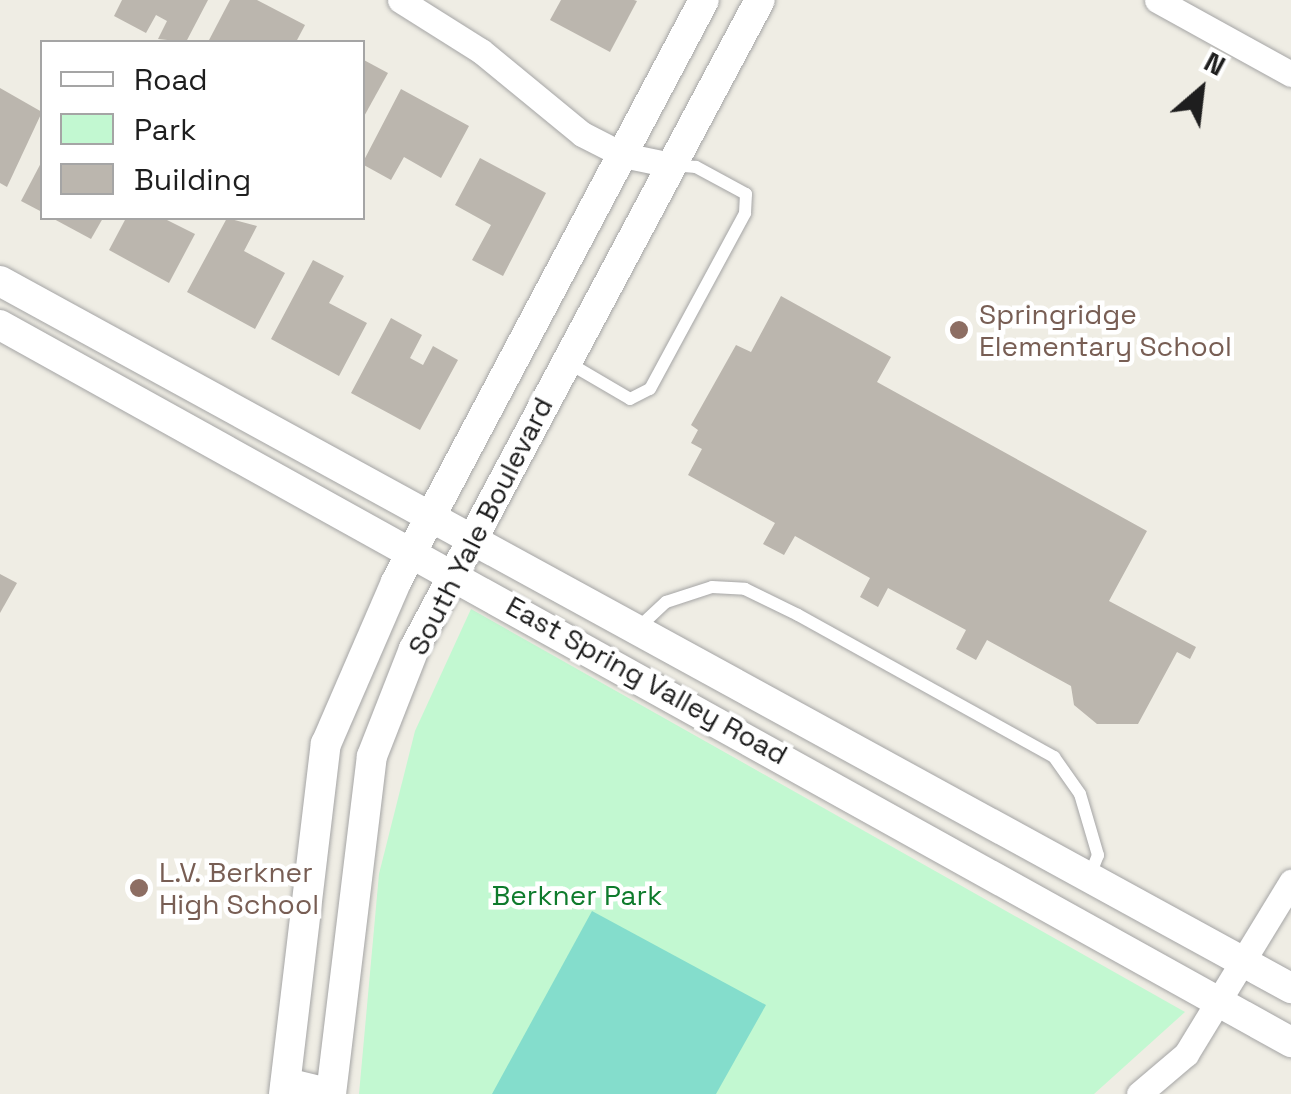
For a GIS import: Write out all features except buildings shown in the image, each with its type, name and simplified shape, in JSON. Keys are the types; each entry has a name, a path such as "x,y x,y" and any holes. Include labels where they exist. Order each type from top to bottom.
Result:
{"street":[{"path":"400,0 481,51 582,134 623,155 671,165"},
{"name":"South Yale Boulevard","path":"285,1089 326,744 415,549 704,0"},
{"name":"South Yale Boulevard","path":"332,1094 372,756 453,571 760,0"},
{"path":"1156,0 1291,74"},
{"name":"East Spring Valley Road","path":"0,280 1291,988"},
{"name":"East Spring Valley Road","path":"1,326 415,549 1291,1042"},
{"path":"1138,1094 1186,1054 1246,964 1291,882"},
{"path":"285,1089 332,1094"}],"lane":[{"path":"565,361 630,399 650,389 746,214 746,194 696,167 671,165"},
{"path":"637,630 652,610 712,586 745,590 798,615 1054,758 1080,794 1098,855 1088,877"}],"green space":[{"name":"Berkner Park","path":"471,609 1185,1012 1094,1094 359,1094 379,874 415,731"}],"shaded area":[{"path":"592,911 766,1005 716,1094 492,1094"}],"place":[{"name":"Springridge Elementary School","path":"959,330"},
{"name":"L.V. Berkner High School","path":"139,888"}]}
